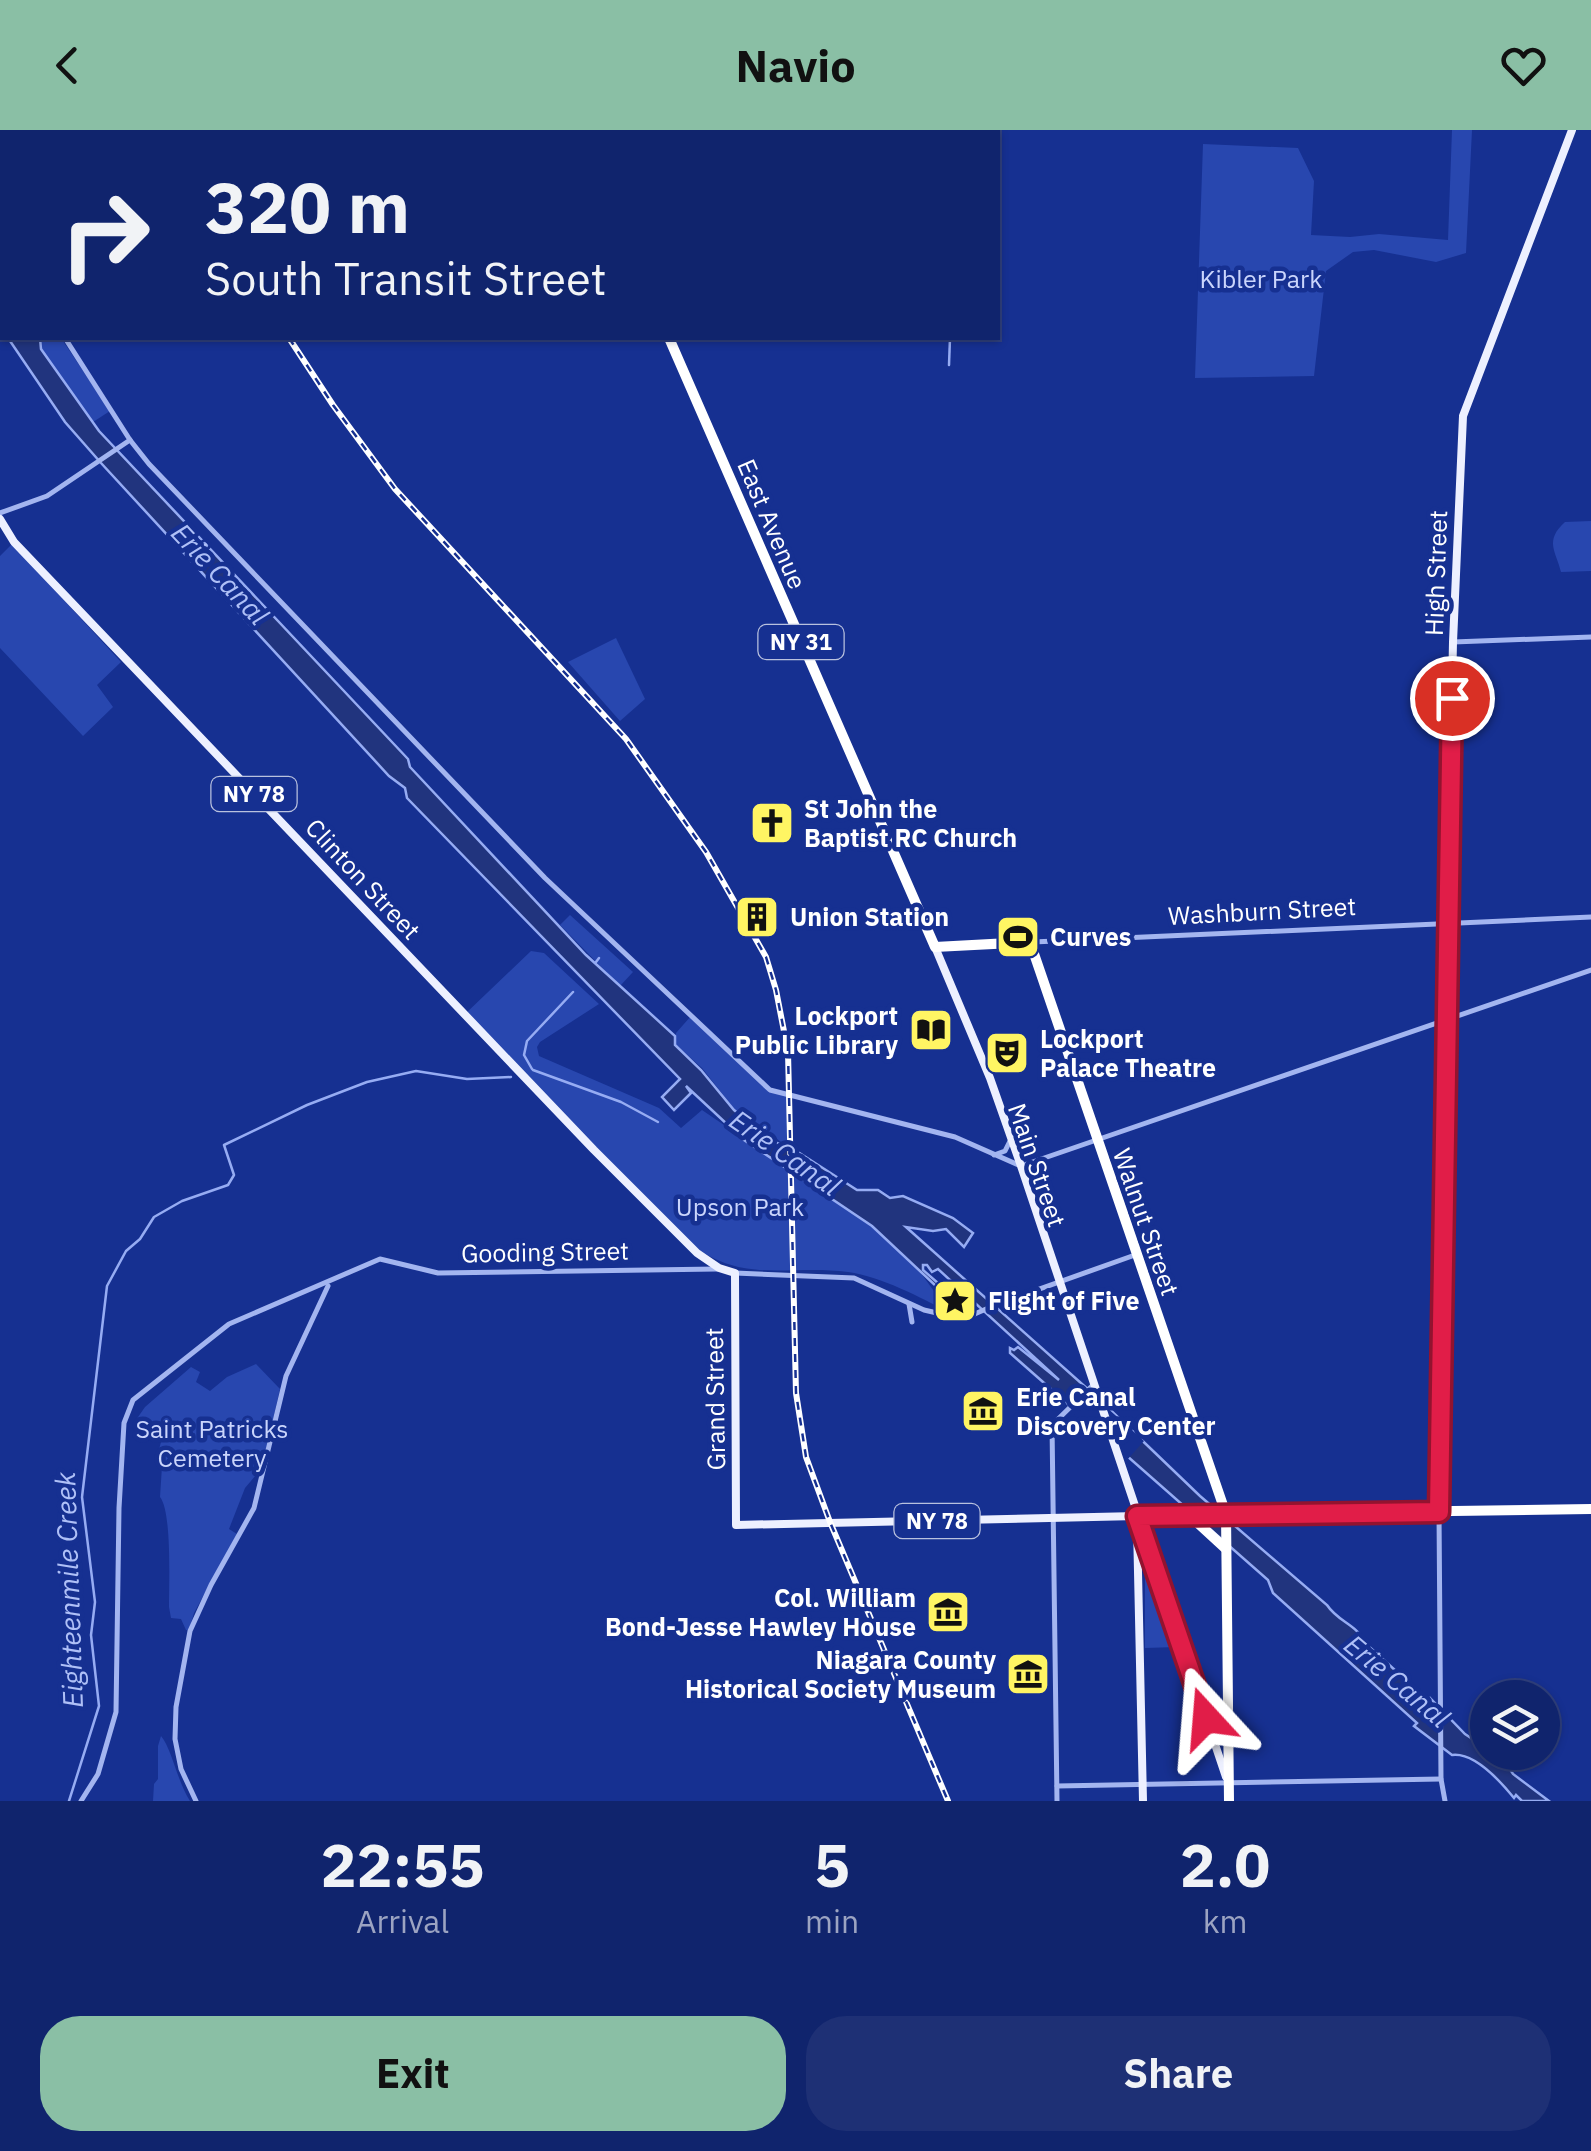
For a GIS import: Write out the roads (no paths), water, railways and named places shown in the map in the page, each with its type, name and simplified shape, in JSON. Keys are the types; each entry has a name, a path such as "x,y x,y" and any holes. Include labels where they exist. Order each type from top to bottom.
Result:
{"highway":[{"name":"East Avenue","path":"670,340 934,947"},
{"name":"Washburn Street","path":"934,947 1030,942"},
{"name":"Walnut Street","path":"1030,942 1225,1515"},
{"name":"NY 78","path":"1225,1515 1591,1509"},
{"path":"1186,1515 1225,1551"},
{"path":"1225,1515 1229,1801"}],"main road":[{"name":"High Street","path":"1439,1512 1446,922 1463,416 1572,130"},
{"name":"Clinton Street","path":"0,516 14,542 512,1066 704,1259"},
{"name":"Main Street","path":"934,947 990,1078 1137,1516"},
{"name":"Gooding Street","path":"704,1259 730,1272"},
{"name":"Grand Street","path":"730,1272 736,1525 1055,1520"},
{"name":"NY 78","path":"1055,1520 1225,1515"},
{"path":"1137,1516 1228,1782"},
{"path":"1137,1516 1143,1801"}],"street":[{"path":"67,340 148,464 496,828 770,1090 955,1137 1018,1166 1098,1142 1591,970"},
{"path":"0,516 47,496 130,440"},
{"path":"1453,642 1591,637"},
{"name":"Washburn Street","path":"1030,942 1591,917"},
{"path":"994,1154 1005,1151 1010,1141"},
{"path":"1058,1283 1136,1255"},
{"name":"Gooding Street","path":"81,1801 98,1774 116,1712 124,1423 134,1400 229,1324 380,1259 438,1274 689,1268 854,1278 938,1315 963,1319 1058,1283"},
{"name":"Gooding Street","path":"689,1268 702,1265 704,1259"},
{"path":"196,1801 181,1769 175,1740 176,1707 190,1631 211,1584 254,1508 286,1376 329,1284"},
{"path":"909,1304 912,1322"},
{"path":"1057,1801 1052,1425 1094,1392"},
{"path":"1439,1512 1441,1779 1445,1801"},
{"path":"1057,1786 1441,1779"}],"water":[{"name":"Erie Canal","path":"9,340 40,340 41,349 99,431 408,759 410,767 586,955 675,1036 675,1045 734,1110 770,1140 798,1152 857,1190 878,1190 890,1198 903,1196 953,1218 973,1233 964,1247 946,1229 906,1227 1100,1400 1200,1496 1430,1698 1470,1737 1470,1758 1452,1755 1414,1726 1417,1723 1273,1593 1268,1580 1010,1353 1010,1348 1018,1347 1059,1380 938,1269 932,1272 923,1265 923,1270 939,1284 937,1287 872,1226 744,1140 686,1086 691,1093 674,1110 662,1097 680,1079 407,798 405,788 389,776 65,422"},
{"path":"1486,1770 1510,1770 1549,1801 1522,1801 1516,1795 1514,1798"}],"waterway":[{"name":"Eighteenmile Creek","path":"949,365 950,340"},
{"name":"Eighteenmile Creek","path":"596,962 599,958"},
{"name":"Eighteenmile Creek","path":"532,1069 524,1055 527,1041 573,992"},
{"path":"533,1070 621,1102 658,1122"},
{"name":"Eighteenmile Creek","path":"69,1801 99,1706 91,1635 95,1602 82,1497 107,1286 126,1251 140,1239 154,1217 182,1201 228,1185 234,1175 224,1145 307,1105 367,1082 416,1071 467,1079 511,1077"}],"railway":[{"path":"290,340 395,489 626,739 706,852 766,957 788,1052 796,1393 806,1457 948,1801"}],"place":[{"name":"St John the Baptist RC Church","path":"772,823"},
{"name":"Union Station","path":"757,917"},
{"name":"Curves","path":"1018,937"},
{"name":"Lockport Public Library","path":"931,1030"},
{"name":"Lockport Palace Theatre","path":"1007,1053"},
{"name":"Flight of Five","path":"955,1301"},
{"name":"Erie Canal Discovery Center","path":"983,1411"},
{"name":"Col. William Bond-Jesse Hawley House","path":"948,1612"},
{"name":"Niagara County Historical Society Museum","path":"1028,1674"}],"park label":[{"name":"Kibler Park","path":"1261,279"},
{"name":"Upson Park","path":"740,1207"},
{"name":"Saint Patricks Cemetery","path":"212,1444"}]}
